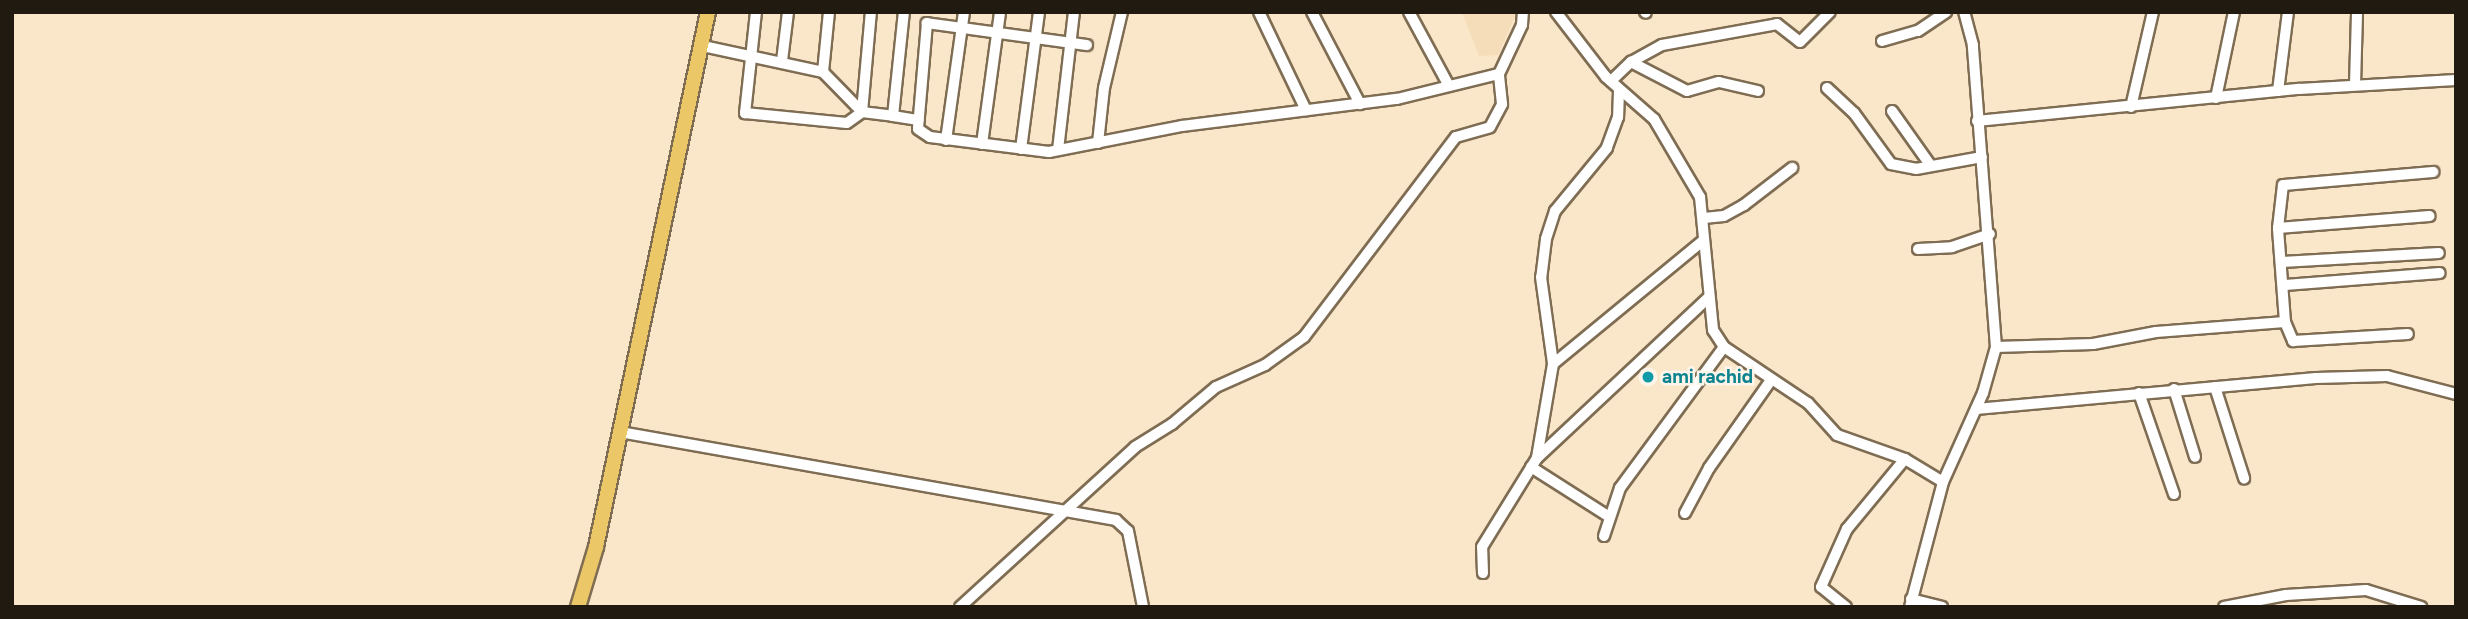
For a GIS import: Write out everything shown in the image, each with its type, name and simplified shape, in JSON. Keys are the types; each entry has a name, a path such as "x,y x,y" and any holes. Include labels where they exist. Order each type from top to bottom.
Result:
{"main road":[{"path":"578,607 621,432 708,12"}],"street":[{"path":"756,12 745,113 847,123 862,112 871,12"},
{"path":"782,61 788,12"},
{"path":"823,72 829,12"},
{"path":"893,116 904,12"},
{"path":"946,140 964,12"},
{"path":"982,144 1000,12"},
{"path":"1021,149 1039,12"},
{"path":"1058,150 1074,12"},
{"path":"1098,143 1104,88 1122,12"},
{"path":"1259,12 1306,110"},
{"path":"1312,12 1360,104"},
{"path":"1409,12 1449,86"},
{"path":"960,607 1065,508 1135,447 1172,424 1216,387 1265,365 1304,337 1456,137 1490,127 1502,104 1499,74 1522,25 1523,12"},
{"path":"1556,12 1619,91 1654,119 1700,197 1713,330 1724,347 1808,403 1837,435 1905,459 1943,482"},
{"path":"1611,81 1631,62 1662,46 1777,24 1800,42 1830,12"},
{"path":"1882,41 1918,31 1946,12"},
{"path":"1942,607 1910,603 1943,482 1976,410 1996,347 1990,234 1973,45 1964,12"},
{"path":"2131,107 2153,12"},
{"path":"2216,98 2234,12"},
{"path":"2278,91 2288,12"},
{"path":"2355,85 2357,12"},
{"path":"1087,45 962,27 927,18 918,130 930,138 1021,149 1058,150 1182,126 1360,104 1499,74"},
{"path":"703,46 823,72 862,112 919,120"},
{"path":"1631,62 1687,91 1719,82 1758,91"},
{"path":"1978,121 2278,91 2456,80"},
{"path":"1826,88 1854,113 1891,164 1930,166 1982,158"},
{"path":"1534,462 1553,364 1541,277 1546,239 1555,211 1607,148 1618,117 1619,91"},
{"path":"1892,111 1930,166"},
{"path":"1704,218 1724,216 1744,205 1792,168"},
{"path":"2408,334 2293,341 2285,322 2278,228 2283,185 2433,172"},
{"path":"2278,228 2430,216"},
{"path":"1918,249 1952,247 1990,234"},
{"path":"1553,364 1704,240"},
{"path":"2282,262 2439,253"},
{"path":"2284,285 2440,273"},
{"path":"1483,573 1482,547 1534,462 1709,297"},
{"path":"1996,347 2093,344 2156,332 2285,322"},
{"path":"1604,536 1608,516 1620,488 1656,434 1724,347"},
{"path":"1976,410 2174,389 2387,376 2456,394"},
{"path":"1685,513 1709,468 1771,380"},
{"path":"2215,387 2244,478"},
{"path":"2174,389 2195,457"},
{"path":"2139,393 2174,494"},
{"path":"621,432 1065,508 1126,527 1143,607"},
{"path":"1846,607 1821,587 1847,529 1905,459"},
{"path":"1534,462 1608,516"},
{"path":"2224,607 2286,595 2366,590 2421,607"}],"shaded area":[{"path":"1462,12 1517,12 1498,55 1479,56"}],"place":[{"name":"ami rachid","path":"1648,377"}]}
